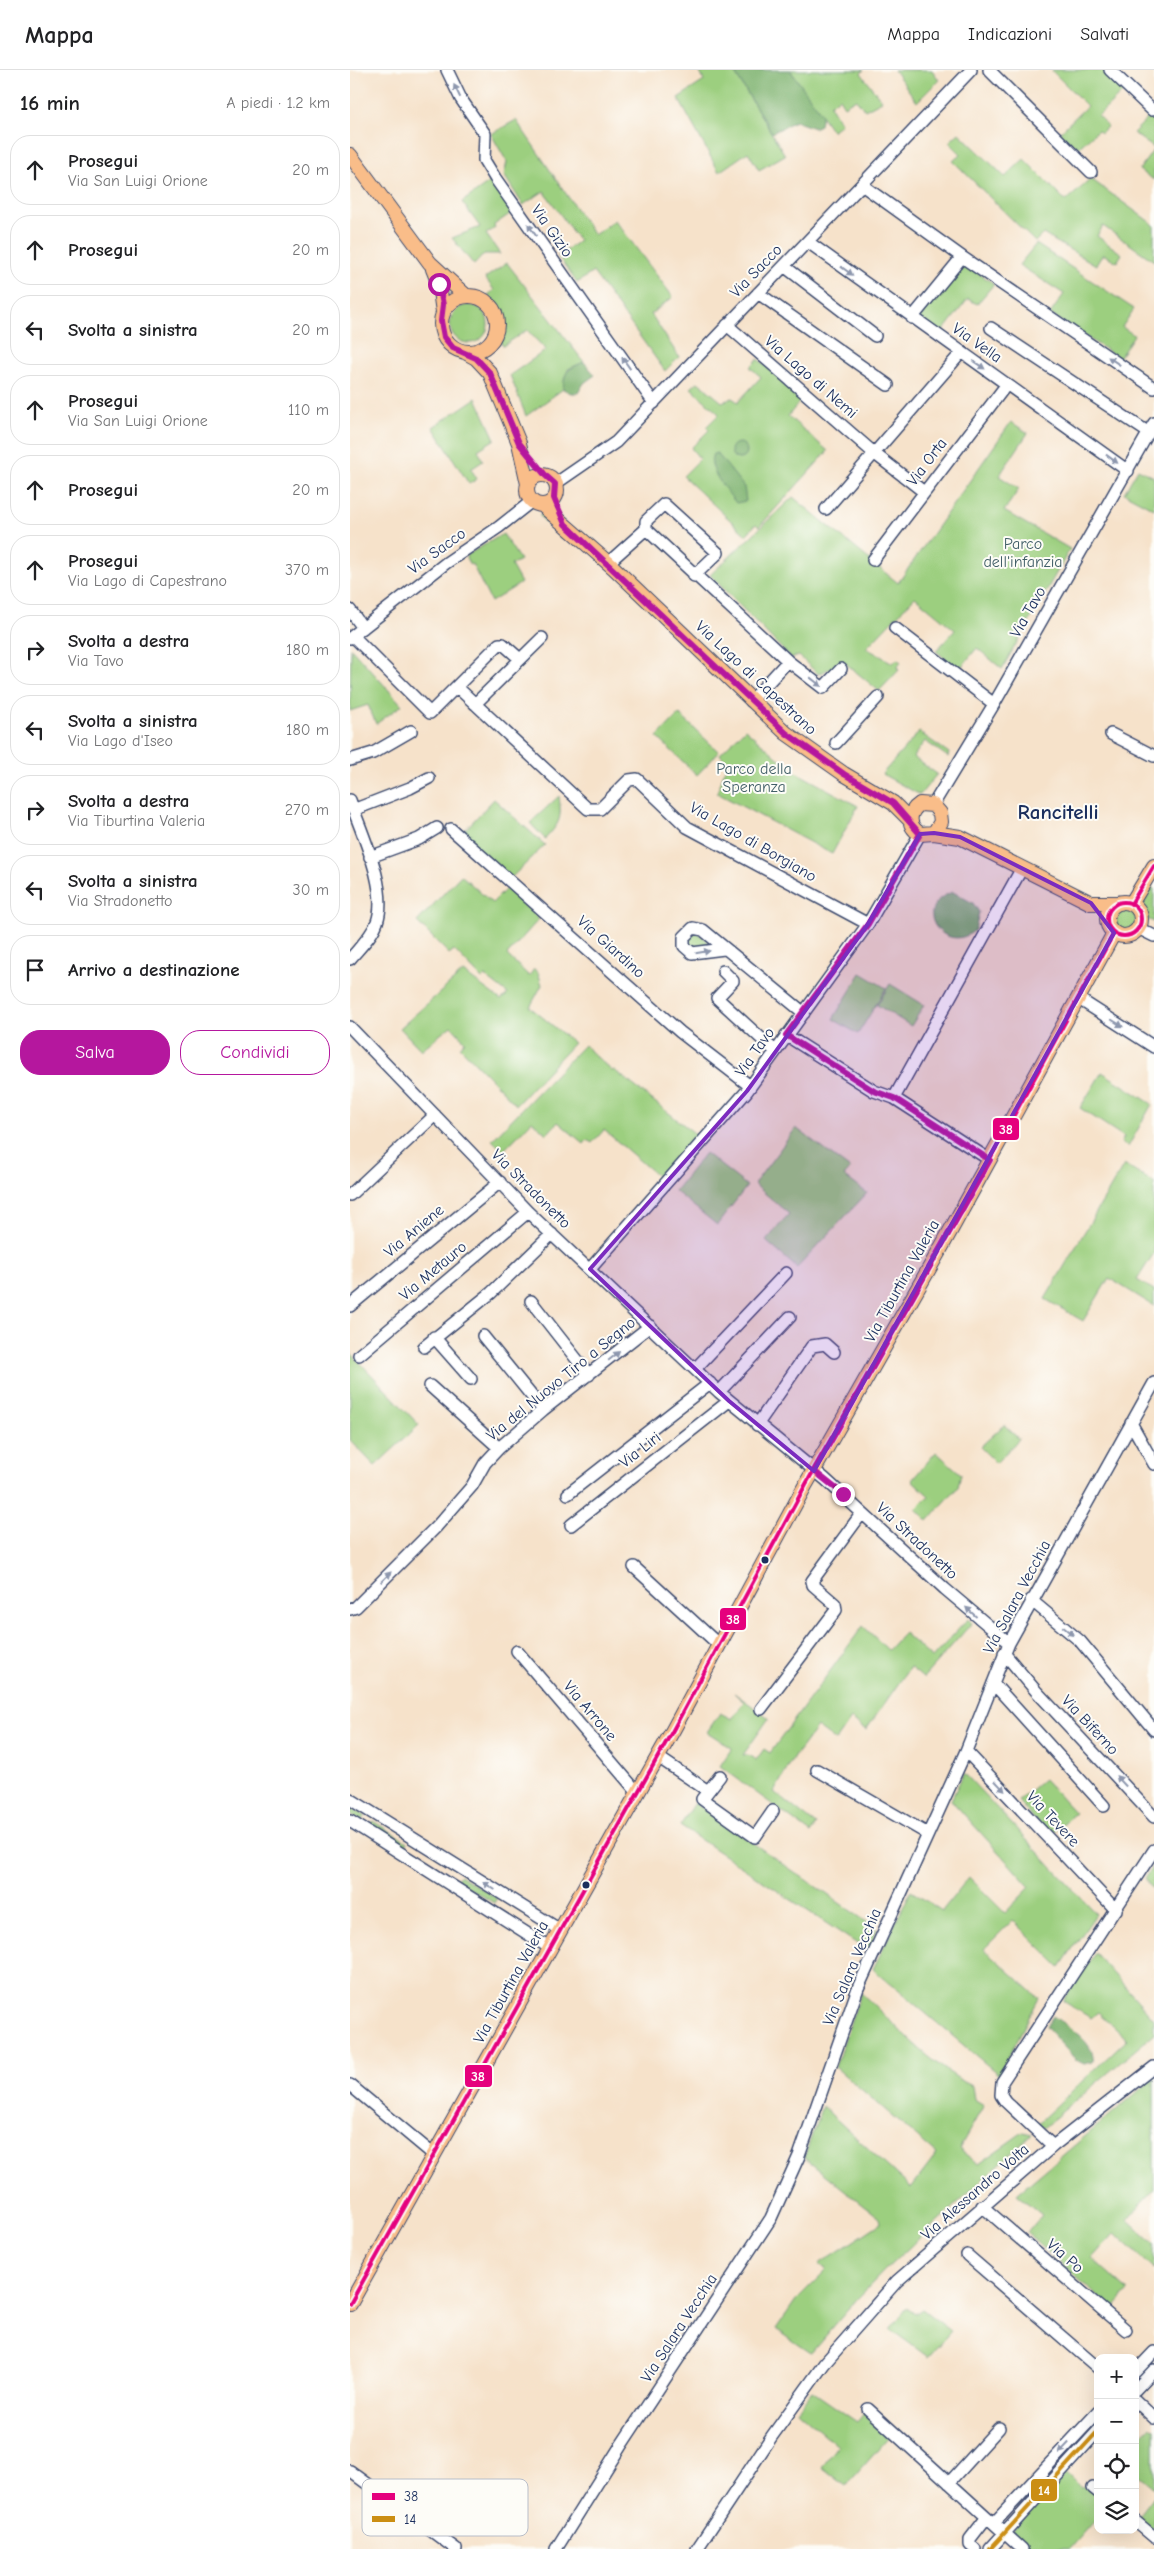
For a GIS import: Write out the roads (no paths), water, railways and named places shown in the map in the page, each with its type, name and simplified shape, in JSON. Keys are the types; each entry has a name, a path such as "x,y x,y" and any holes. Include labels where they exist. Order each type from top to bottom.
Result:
{"main road":[{"path":"350,155 430,263 466,296"},
{"path":"430,263 439,284 444,337 453,348 476,358 490,373 519,443 528,484 528,493 546,493"},
{"path":"443,312 456,299 466,296 479,298 493,309 497,326 490,342 490,373"},
{"path":"465,352 483,348 490,342"},
{"name":"Via Lago di Capestrano","path":"519,443 565,524 751,701 812,753 893,803 910,820"},
{"path":"528,484 534,478 546,493"},
{"name":"Via Lago di Capestrano","path":"893,803 916,807"},
{"path":"960,837 942,818 933,805 924,803 916,807 910,820 913,828 927,833 960,837 1091,903 1112,930 1128,936 1138,928 1140,914 1126,904 1091,903"},
{"path":"927,833 940,826 942,818"},
{"path":"1112,930 1108,912 1126,904 1154,866"},
{"name":"Via Tiburtina Valeria","path":"350,2304 638,1793 814,1471 990,1160 1079,999 1112,930"}],"street":[{"name":"Via Gizio","path":"447,70 461,99 485,134 484,160 495,178 654,403"},
{"name":"Via Sacco","path":"351,637 446,563 616,442 971,70"},
{"path":"989,70 1092,172"},
{"path":"1110,70 1152,110"},
{"path":"862,185 1002,285 1154,388"},
{"name":"Via Vella","path":"808,242 1128,471"},
{"path":"912,318 962,257"},
{"path":"784,266 875,336"},
{"path":"758,293 888,385"},
{"name":"Via Lago di Nemi","path":"727,325 875,454 924,492"},
{"name":"Via Tavo","path":"933,805 994,704 1151,428 991,328"},
{"path":"826,509 961,353"},
{"name":"Via Orta","path":"873,560 1007,384"},
{"path":"608,563 646,529 646,521 664,504 718,553 694,576"},
{"name":"Via Lago di Capestrano","path":"646,529 694,576 788,661 823,688 841,669"},
{"path":"350,610 362,628"},
{"path":"895,628 994,704"},
{"path":"351,637 430,713 499,644 503,644 520,659"},
{"path":"475,704 542,638"},
{"path":"751,701 788,661"},
{"name":"Via Lago di Borgiano","path":"457,687 588,809 600,809 629,780 637,780 687,827 868,924"},
{"path":"836,743 878,697"},
{"path":"350,760 373,753 411,731"},
{"path":"1111,734 1154,756"},
{"path":"350,959 370,936 379,916 379,891 370,857 352,805 410,788 429,778"},
{"path":"370,857 419,839 437,828"},
{"name":"Via Giardino","path":"451,829 680,1032 750,1086"},
{"name":"Via Tavo","path":"590,1269 750,1086 868,924 927,833"},
{"path":"894,1098 1022,868"},
{"path":"1138,928 1154,936"},
{"path":"724,949 804,1012"},
{"path":"723,971 733,980 717,998 775,1051"},
{"path":"1079,999 1154,1046"},
{"name":"Via Stradonetto","path":"350,1027 528,1212 719,1392 841,1492 974,1615 1006,1648"},
{"path":"786,1035 874,1091 894,1098 990,1160"},
{"path":"350,1195 435,1115"},
{"name":"Via Aniene","path":"350,1306 500,1182"},
{"name":"Via Metauro","path":"359,1355 528,1212"},
{"path":"424,1346 491,1293 552,1234"},
{"path":"695,1368 786,1273"},
{"path":"531,1301 589,1375"},
{"path":"719,1392 790,1317"},
{"name":"Via del Nuovo Tiro a Segno","path":"350,1609 356,1607 437,1526 472,1486 485,1463 499,1448 543,1410 650,1326"},
{"path":"483,1336 543,1410"},
{"path":"434,1337 471,1379"},
{"path":"757,1425 812,1346 825,1344 834,1352"},
{"path":"568,1494 710,1383"},
{"name":"Via Salara Vecchia","path":"556,2549 620,2447 771,2218 799,2156 858,1988 966,1750 1006,1648 1031,1600 1154,1383"},
{"path":"430,1386 499,1448"},
{"name":"Via Liri","path":"571,1525 729,1401"},
{"path":"1131,1423 1154,1464"},
{"path":"761,1709 836,1610 835,1604 813,1585 812,1581 862,1513"},
{"path":"634,1568 719,1645"},
{"path":"1031,1600 1080,1641 1154,1730"},
{"name":"Via Biferno","path":"1006,1648 1036,1691 1154,1817"},
{"name":"Via Arrone","path":"517,1650 638,1793"},
{"path":"993,1683 1104,1806"},
{"name":"Via Tevere","path":"966,1750 1116,1910"},
{"path":"658,1757 708,1791"},
{"path":"816,1770 928,1834"},
{"path":"720,1776 702,1799 755,1837 773,1811"},
{"path":"350,1799 560,1930"},
{"path":"363,1830 373,1813"},
{"path":"350,1821 550,1948"},
{"path":"404,1856 415,1840"},
{"name":"Via Alessandro Volta","path":"697,2549 772,2436 824,2364 898,2281 1053,2146 1004,2101 1001,2095 1002,2082 1154,1850"},
{"path":"426,1869 436,1853"},
{"path":"449,1884 460,1868"},
{"path":"494,1913 505,1896"},
{"path":"1053,2146 1154,2068"},
{"path":"350,2086 434,2155"},
{"name":"Via Po","path":"982,2206 1126,2330"},
{"path":"966,2255 1094,2365"},
{"path":"1139,2368 1154,2352"},
{"path":"1139,2386 1154,2370"},
{"path":"1139,2404 1154,2418"},
{"path":"868,2409 1022,2549"},
{"path":"975,2549 970,2545 970,2539 1094,2416"},
{"path":"949,2482 999,2428"},
{"path":"990,2549 1094,2435"},
{"path":"350,2471 362,2480"},
{"path":"1139,2524 1154,2536"},
{"path":"438,2536 456,2549"}],"district":[{"name":"Rancitelli","path":"1058,812"}],"park label":[{"name":"Parco dell'infanzia","path":"1023,553"},
{"name":"Parco della Speranza","path":"754,778"}]}
